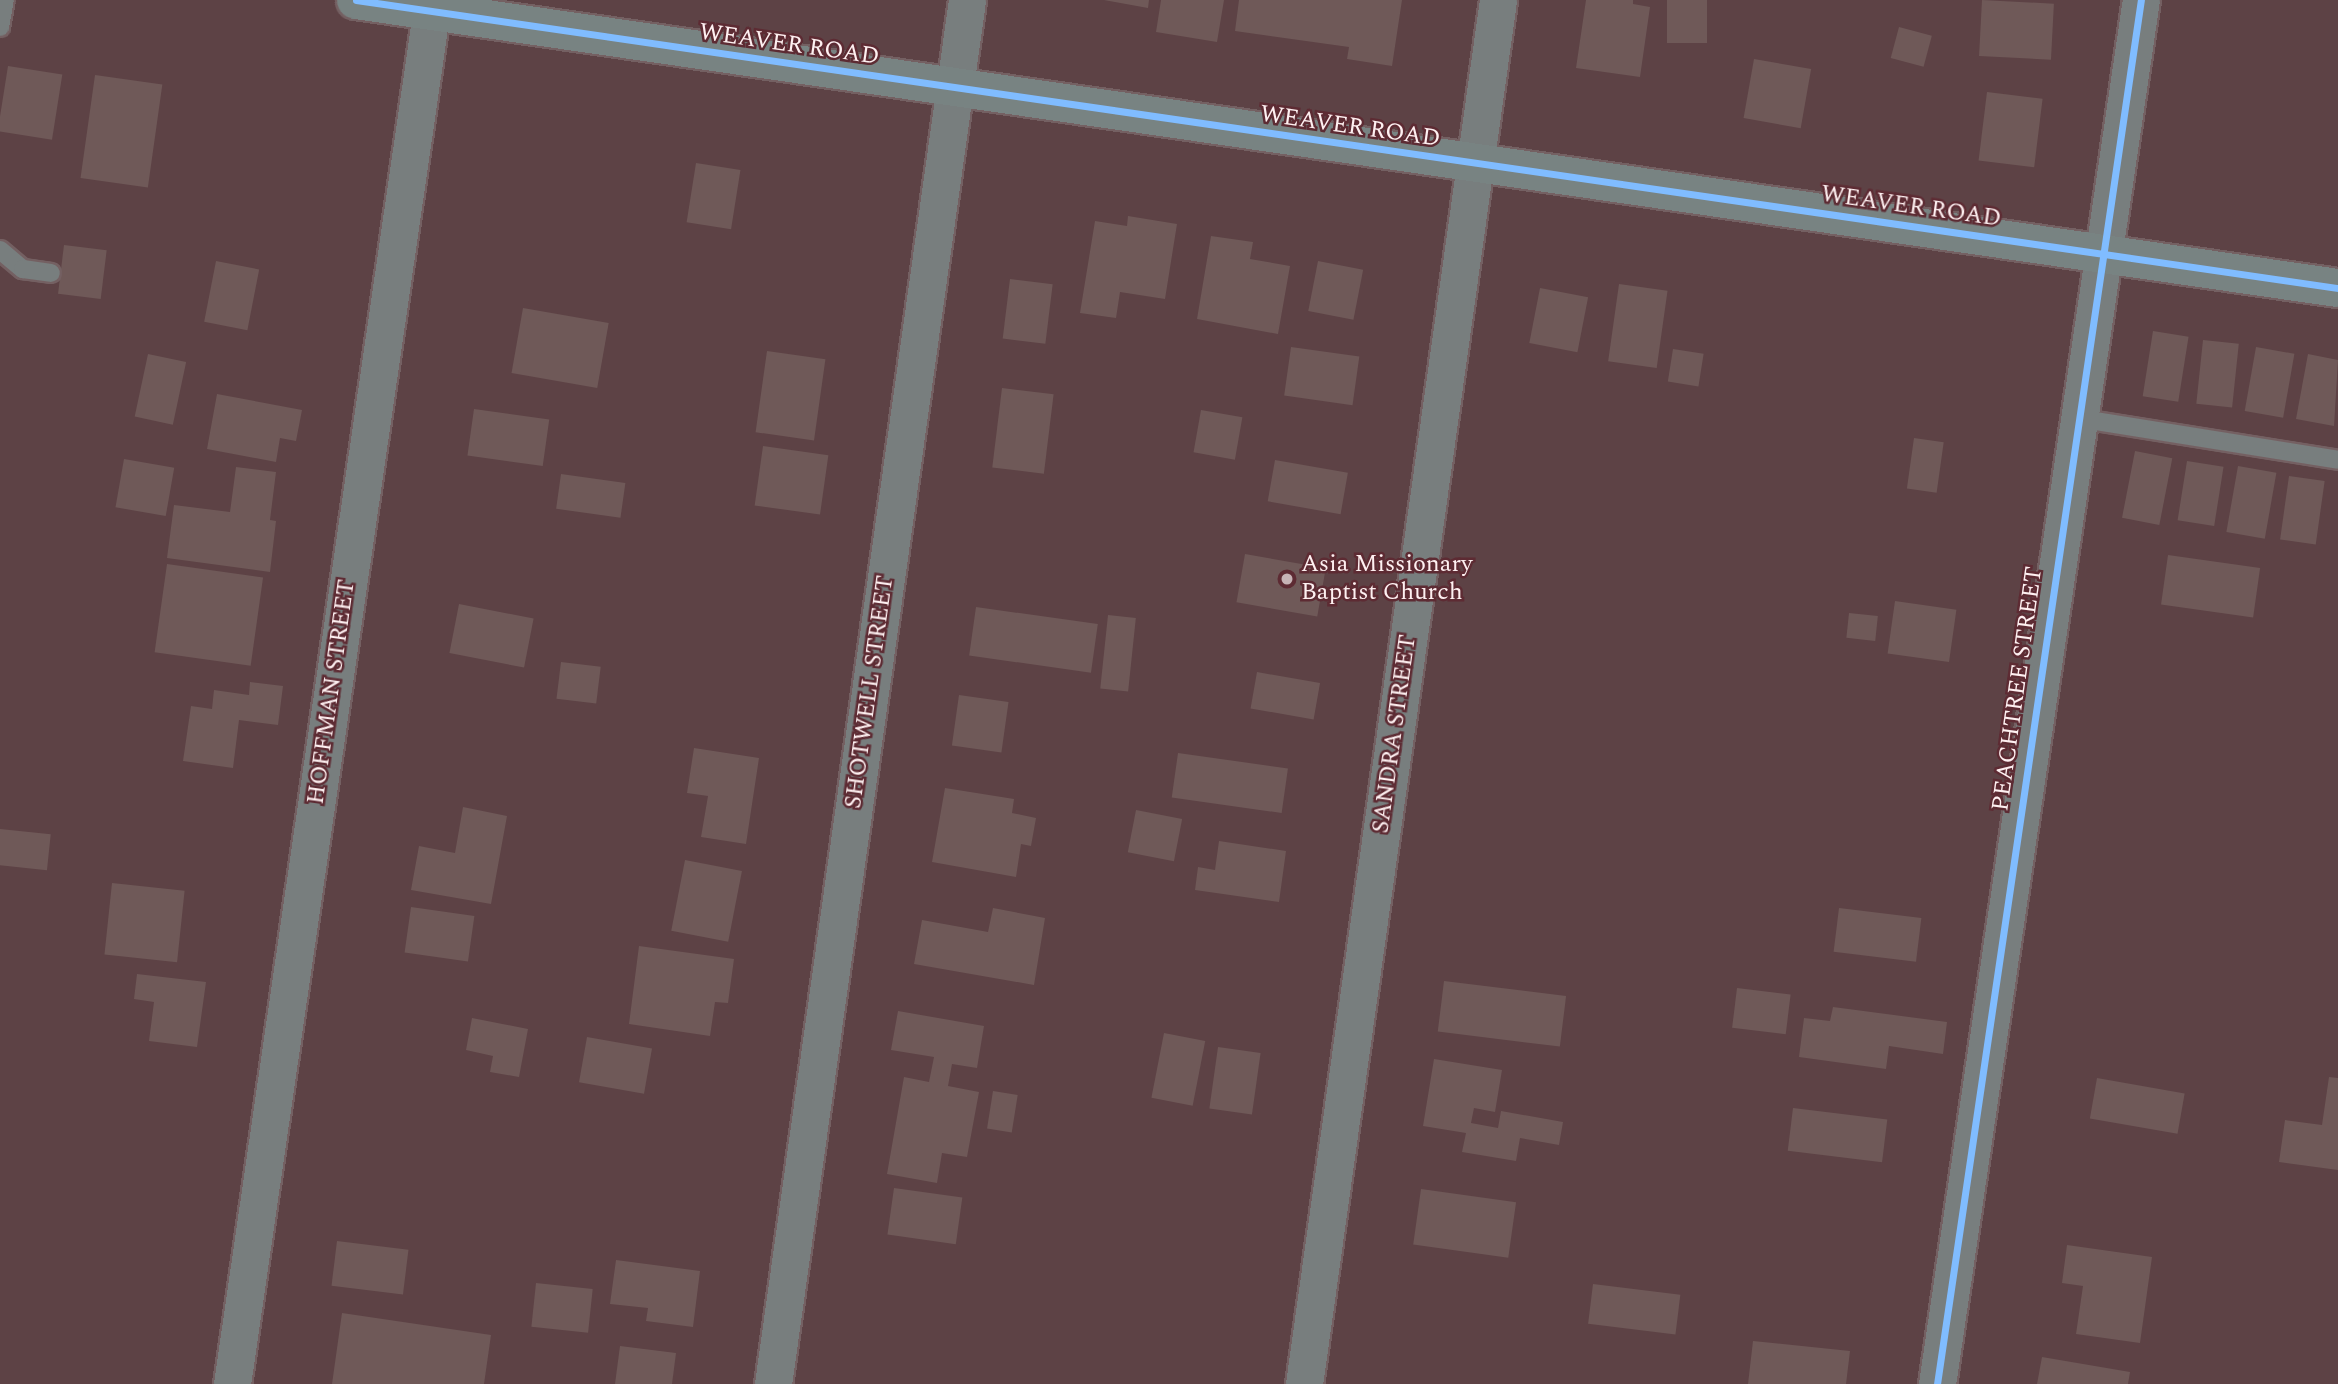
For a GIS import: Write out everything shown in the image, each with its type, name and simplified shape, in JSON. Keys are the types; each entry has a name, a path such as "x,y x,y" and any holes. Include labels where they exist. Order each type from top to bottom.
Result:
{"street":[{"name":"WEAVER ROAD","path":"356,0 432,6 955,89 2338,288"},
{"name":"SHOTWELL STREET","path":"773,1384 967,0"},
{"name":"SANDRA STREET","path":"1304,1384 1498,0"},
{"name":"PEACHTREE STREET","path":"1937,1384 2101,253 2141,0"},
{"name":"HOFFMAN STREET","path":"232,1384 432,6"}],"lane":[{"path":"0,27 5,0"},
{"path":"0,250 23,269 51,273"},
{"path":"2077,418 2338,460"}],"building":[{"path":"1104,0 1149,0 1148,8"},
{"path":"1161,0 1224,0 1217,42 1156,32"},
{"path":"1239,0 1402,0 1392,66 1347,59 1349,47 1235,31"},
{"path":"1586,0 1633,0 1633,4 1650,7 1640,77 1576,68"},
{"path":"1667,0 1707,0 1707,43 1667,43"},
{"path":"1982,0 2054,4 2051,60 1979,56"},
{"path":"1899,27 1932,36 1924,67 1891,58"},
{"path":"1754,59 1811,69 1801,128 1744,118"},
{"path":"8,66 62,75 52,140 0,132"},
{"path":"95,75 162,84 148,187 81,178"},
{"path":"1987,92 2043,99 2034,167 1979,160"},
{"path":"696,163 740,170 731,229 687,222"},
{"path":"1128,216 1177,224 1165,299 1120,292 1116,318 1080,313 1095,221 1127,226"},
{"path":"1211,236 1253,242 1250,259 1290,266 1278,334 1197,319"},
{"path":"64,245 107,250 101,299 58,294"},
{"path":"216,261 259,269 247,330 204,322"},
{"path":"1318,261 1363,270 1353,320 1308,311"},
{"path":"1010,279 1053,284 1045,344 1003,339"},
{"path":"1619,284 1668,291 1657,368 1608,361"},
{"path":"1540,288 1588,297 1577,352 1529,343"},
{"path":"523,308 609,323 597,388 512,373"},
{"path":"2153,331 2189,337 2178,402 2143,396"},
{"path":"2203,340 2239,344 2232,407 2196,404"},
{"path":"1291,347 1359,357 1353,405 1284,396"},
{"path":"2256,347 2294,354 2283,418 2245,411"},
{"path":"1673,349 1704,354 1698,386 1668,382"},
{"path":"767,351 825,359 814,440 756,432"},
{"path":"148,354 186,362 173,425 135,417"},
{"path":"2308,354 2338,360 2334,426 2296,419"},
{"path":"1002,388 1054,394 1044,474 992,467"},
{"path":"217,394 302,410 296,441 280,438 276,462 207,449"},
{"path":"474,409 549,420 543,466 467,456"},
{"path":"1201,410 1242,417 1235,460 1194,452"},
{"path":"1914,438 1944,442 1937,493 1907,489"},
{"path":"763,446 828,455 820,515 755,505"},
{"path":"2135,451 2172,458 2159,525 2122,518"},
{"path":"124,459 174,468 166,516 115,507"},
{"path":"1275,460 1348,473 1341,514 1268,501"},
{"path":"2187,461 2224,467 2214,526 2178,520"},
{"path":"2238,466 2276,473 2265,539 2226,532"},
{"path":"236,467 276,472 270,520 276,521 270,572 167,558 174,505 230,512"},
{"path":"561,474 625,483 620,518 556,509"},
{"path":"2289,476 2325,481 2316,544 2280,539"},
{"path":"1245,554 1326,568 1317,616 1236,602"},
{"path":"2168,555 2260,568 2253,617 2161,605"},
{"path":"167,564 263,577 251,666 155,652"},
{"path":"1895,601 1956,610 1949,662 1888,653"},
{"path":"459,604 534,619 524,668 449,653"},
{"path":"976,607 1098,624 1091,673 969,656"},
{"path":"1849,613 1878,616 1875,641 1846,638"},
{"path":"1108,615 1136,618 1128,692 1100,689"},
{"path":"561,662 601,667 596,704 556,699"},
{"path":"1257,672 1320,683 1314,720 1251,708"},
{"path":"250,682 283,686 278,725 239,720 233,768 183,761 191,706 212,709 214,690 249,695"},
{"path":"959,695 1009,702 1001,752 952,746"},
{"path":"694,748 759,758 746,844 701,837 708,796 687,793"},
{"path":"1178,753 1288,768 1282,813 1172,798"},
{"path":"945,788 1014,799 1012,813 1036,818 1031,846 1021,844 1016,877 932,862"},
{"path":"463,807 507,816 491,904 411,890 419,846 455,853"},
{"path":"1136,810 1182,819 1174,861 1128,852"},
{"path":"0,829 51,834 47,870 0,865"},
{"path":"1219,841 1286,851 1279,902 1195,890 1198,867 1215,870"},
{"path":"685,860 742,871 728,942 671,931"},
{"path":"112,883 185,891 177,962 104,955"},
{"path":"411,907 474,916 468,961 405,953"},
{"path":"993,908 1045,918 1034,985 914,964 922,920 988,932"},
{"path":"1839,908 1921,918 1916,962 1834,952"},
{"path":"639,946 734,959 728,1003 715,1002 710,1036 629,1024"},
{"path":"137,974 206,982 197,1047 149,1041 154,1002 134,999"},
{"path":"1444,981 1566,996 1560,1047 1438,1032"},
{"path":"1737,988 1791,995 1786,1034 1732,1028"},
{"path":"1833,1007 1947,1022 1943,1054 1889,1046 1886,1069 1799,1057 1804,1018 1830,1021"},
{"path":"898,1011 984,1026 977,1068 952,1064 948,1086 979,1092 967,1157 942,1153 937,1183 887,1174 904,1077 929,1082 934,1057 891,1050"},
{"path":"472,1018 528,1029 519,1077 490,1072 493,1056 466,1050"},
{"path":"1164,1033 1205,1041 1193,1106 1151,1098"},
{"path":"587,1037 652,1048 644,1094 579,1082"},
{"path":"1218,1047 1261,1053 1252,1114 1209,1108"},
{"path":"1434,1059 1502,1070 1495,1112 1474,1108 1471,1123 1498,1128 1501,1111 1563,1122 1559,1145 1520,1138 1516,1161 1462,1152 1466,1133 1423,1126"},
{"path":"2329,1077 2338,1078 2338,1170 2279,1162 2285,1120 2322,1125"},
{"path":"2097,1078 2185,1093 2178,1134 2090,1118"},
{"path":"993,1091 1018,1095 1012,1132 987,1129"},
{"path":"1793,1108 1887,1120 1882,1162 1788,1151"},
{"path":"894,1188 962,1198 956,1244 887,1235"},
{"path":"1421,1189 1516,1202 1508,1258 1413,1244"},
{"path":"337,1241 408,1250 403,1294 332,1286"},
{"path":"2067,1245 2152,1257 2140,1343 2076,1334 2083,1286 2062,1283"},
{"path":"616,1260 700,1271 693,1327 646,1321 648,1308 610,1304"},
{"path":"536,1283 593,1289 588,1333 531,1327"},
{"path":"1593,1284 1680,1295 1675,1334 1588,1324"},
{"path":"342,1313 491,1335 484,1384 332,1384"},
{"path":"1753,1341 1850,1351 1846,1384 1748,1384"},
{"path":"620,1346 676,1353 672,1384 615,1384"},
{"path":"2042,1357 2130,1372 2128,1384 2037,1384"}],"cycle path":[{"path":"356,0 2338,288"},
{"path":"1937,1384 2141,0"}],"place":[{"name":"Asia Missionary Baptist Church","path":"1287,579"}]}
